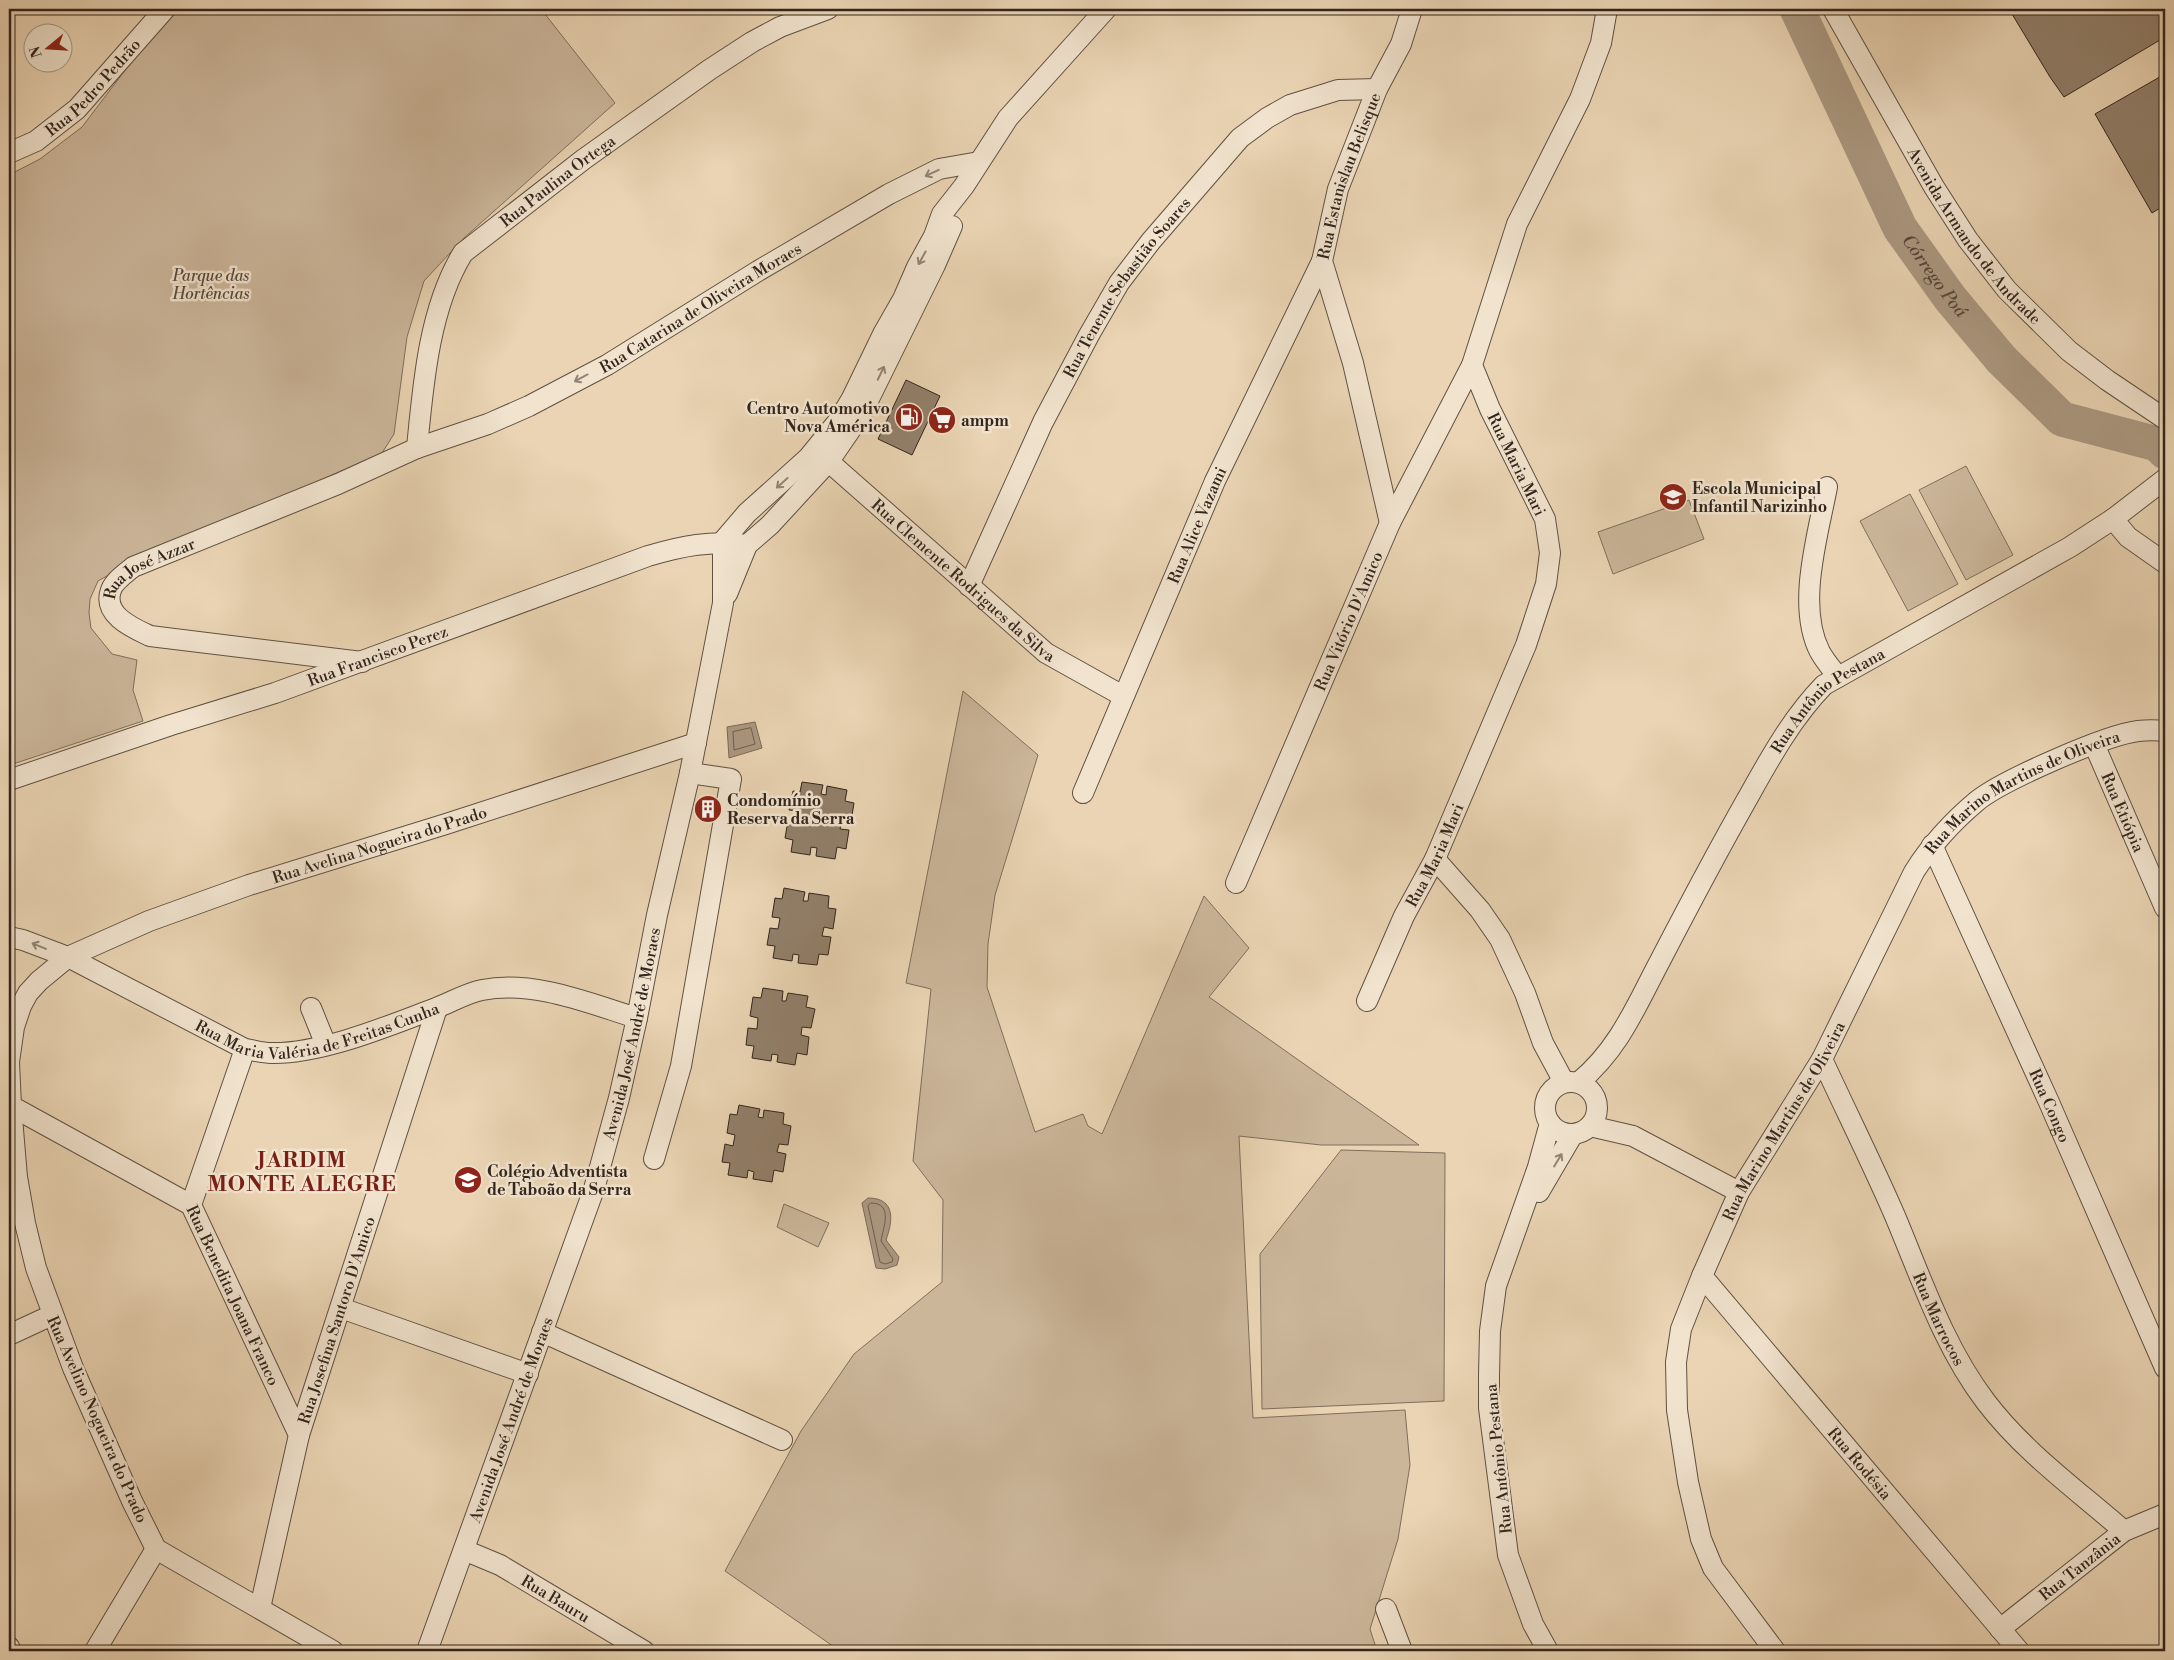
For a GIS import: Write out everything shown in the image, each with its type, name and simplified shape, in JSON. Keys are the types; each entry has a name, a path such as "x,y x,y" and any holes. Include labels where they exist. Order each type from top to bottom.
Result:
{"street":[{"name":"Rua Pedro Pedrão","path":"9,153 36,141 77,109 165,9"},
{"name":"Rua Paulina Ortega","path":"417,448 430,347 446,288 452,271 463,253 584,159 709,70 752,42 780,27 828,9"},
{"name":"Avenida José André de Moraes","path":"723,602 747,545 770,525 822,455 934,236 942,214 964,186 1008,118 1106,9"},
{"name":"Rua Estanislau Belisque","path":"1390,523 1353,363 1322,261 1338,188 1376,89 1401,44 1412,9"},
{"path":"1472,365 1517,224 1580,99 1601,44 1607,9"},
{"name":"Avenida Armando de Andrade","path":"1833,9 1934,187 1968,240 2007,290 2069,351 2107,380 2165,419"},
{"name":"Rua Tenente Sebastião Soares","path":"970,586 1043,422 1119,283 1152,241 1240,138 1267,118 1290,104 1338,90 1376,89"},
{"name":"Rua Catarina de Oliveira Moraes","path":"417,448 488,424 529,406 607,365 758,271 889,194 939,169 979,162"},
{"name":"Rua Alice Vazami","path":"1083,793 1215,481 1322,261"},
{"name":"Rua Vitório D'Amico","path":"1236,883 1390,523 1472,365"},
{"name":"Rua Maria Mari","path":"1367,1001 1404,916 1435,859 1526,645 1546,584 1550,553 1545,519 1490,409 1472,365"},
{"name":"Rua José Azzar","path":"362,662 150,636 129,627 118,617 111,606 111,590 118,580 132,567 338,484 417,448"},
{"name":"Avenida José André de Moraes","path":"427,1651 594,1189 619,1098 657,915 690,773 723,602 723,542 747,513 797,469 822,455"},
{"name":"Rua Clemente Rodrigues da Silva","path":"822,455 1046,653 1124,696"},
{"name":"Rua Antônio Pestana","path":"1565,1085 1596,1068 1617,1042 1708,868 1774,752 1806,703 1824,685 2070,547 2120,514 2162,482"},
{"path":"1827,487 1812,571 1810,615 1820,652 1838,677"},
{"path":"2120,514 2126,534 2165,563"},
{"name":"Rua Francisco Perez","path":"9,780 171,725 275,693 648,556 680,547 723,542 747,545"},
{"name":"Rua Marino Martins de Oliveira","path":"1775,1651 1714,1568 1701,1539 1688,1482 1677,1410 1676,1362 1681,1328 1702,1276 1739,1192 1822,1059 1914,872 1932,845 1979,800 2020,777 2094,744 2137,731 2165,731"},
{"name":"Rua Avelina Nogueira do Prado","path":"68,958 149,921 249,885 696,742"},
{"name":"Rua Etiópia","path":"2094,744 2165,908"},
{"path":"654,1159 681,1066 731,779 690,773"},
{"name":"Rua Congo","path":"1932,845 2048,1100 2165,1368"},
{"path":"1435,859 1480,910 1500,939 1525,993 1543,1043 1565,1085"},
{"name":"Rua Maria Valéria de Freitas Cunha","path":"9,937 24,940 68,958 245,1049 270,1053 295,1051 326,1045 437,1008 480,990 512,987 558,995 637,1018"},
{"name":"Rua Avelino Nogueira do Prado","path":"68,958 38,981 28,993 21,1006 14,1027 10,1062 11,1106 17,1177 36,1268 52,1315 77,1377 132,1501 156,1549"},
{"path":"311,1008 326,1045"},
{"name":"Rua Josefina Santoro D'Amico","path":"260,1608 299,1435 437,1008"},
{"name":"Rua Antônio Pestana","path":"1596,1100 1611,1064 1617,1042"},
{"path":"191,1205 245,1049"},
{"name":"Rua Marrocos","path":"1822,1059 1894,1214 1956,1357 1986,1402 2020,1441 2124,1531"},
{"path":"1565,1085 1591,1090 1596,1100 1633,1136 1739,1192"},
{"path":"1565,1085 1545,1106 1550,1123 1564,1133 1582,1130 1633,1136"},
{"path":"1582,1130 1595,1118 1596,1100"},
{"name":"Rua Benedita Joana Franco","path":"11,1106 191,1205 299,1435"},
{"name":"Rua Antônio Pestana","path":"1548,1651 1532,1624 1508,1555 1490,1408 1490,1331 1496,1286 1538,1167 1550,1123"},
{"name":"Rua Antônio Pestana","path":"1515,1232 1582,1130"},
{"name":"Rua Rodésia","path":"1702,1276 2019,1651"},
{"path":"340,1308 528,1374"},
{"path":"9,1335 52,1315"},
{"path":"542,1332 782,1440"},
{"name":"Rua Tanzânia","path":"2000,1629 2124,1531 2165,1514"},
{"path":"95,1651 156,1549 333,1651"},
{"name":"Rua Bauru","path":"464,1550 500,1566 644,1651"},
{"path":"1386,1608 1402,1651"},
{"path":"9,1647 11,1651"}],"green space":[{"name":"Parque das Hortências","path":"177,9 541,9 615,103 464,238 424,281 407,337 394,434 382,453 123,567 98,581 90,599 91,628 112,654 137,660 133,690 143,721 13,764 9,761 9,175 40,159 82,127 126,69"},
{"path":"1966,466 2013,555 1966,580 1919,490"},
{"path":"1910,494 1958,584 1908,611 1860,521"},
{"path":"1689,500 1704,539 1613,574 1598,532"},
{"path":"963,691 1038,755 995,895 988,944 987,987 1035,1132 1083,1114 1088,1126 1102,1134 1204,896 1249,948 1209,997 1419,1145 1321,1145 1239,1136 1253,1418 1405,1410 1410,1465 1398,1539 1370,1629 1377,1651 840,1651 725,1571 801,1431 854,1354 942,1282 943,1200 913,1161 931,989 906,983"},
{"path":"1341,1150 1445,1153 1444,1401 1262,1409 1260,1254"},
{"path":"784,1204 829,1223 818,1247 777,1227"}],"water":[{"path":"755,722 762,748 729,758 727,727"},
{"path":"868,1198 884,1202 890,1212 890,1225 886,1240 899,1257 897,1265 885,1269 876,1268 862,1203"}],"building":[{"path":"2009,9 2165,9 2165,28 2162,29 2165,37 2064,97"},
{"path":"2165,74 2165,205 2152,213 2095,114"},
{"name":"Centro Automotivo Nova América","path":"906,380 940,396 912,455 878,439"},
{"path":"802,782 823,785 821,794 826,795 827,786 847,790 845,801 854,803 851,822 842,820 840,829 849,830 846,849 837,847 835,859 816,856 817,848 811,847 810,855 791,852 793,840 785,838 788,821 796,823 798,811 789,810 793,791 800,792"},
{"name":"Condomínio Reserva da Serra","path":"704,798 716,800 712,821 700,818"},
{"path":"784,888 805,892 803,901 808,901 809,893 829,896 828,908 836,909 833,929 824,927 822,936 831,937 828,955 819,954 817,965 798,963 799,955 793,954 792,961 773,958 775,946 767,945 770,928 778,929 780,918 772,917 775,898 782,899"},
{"path":"763,988 783,991 782,1001 786,1001 788,993 808,996 806,1007 815,1009 811,1028 802,1027 801,1035 809,1037 807,1055 797,1053 795,1065 777,1062 778,1055 772,1054 771,1061 752,1058 754,1046 746,1045 748,1028 757,1029 758,1018 750,1016 753,997 761,998"},
{"path":"739,1105 760,1109 758,1117 763,1118 764,1110 784,1113 783,1124 791,1126 788,1145 779,1144 777,1152 786,1154 783,1172 774,1170 772,1182 753,1179 754,1172 748,1170 747,1178 728,1175 730,1163 722,1162 725,1144 733,1146 735,1135 727,1133 730,1114 737,1115"}],"waterway":[{"name":"Córrego Poá","path":"1797,9 1900,228 1950,298 2001,359 2062,419 2157,444 2165,452"}],"place":[{"name":"Centro Automotivo Nova América","path":"909,417"},
{"name":"ampm","path":"942,420"},
{"name":"Escola Municipal Infantil Narizinho","path":"1673,497"},
{"name":"Condomínio Reserva da Serra","path":"708,809"},
{"name":"Colégio Adventista de Taboão da Serra","path":"468,1180"}],"district":[{"name":"JARDIM MONTE ALEGRE","path":"302,1172"}]}
